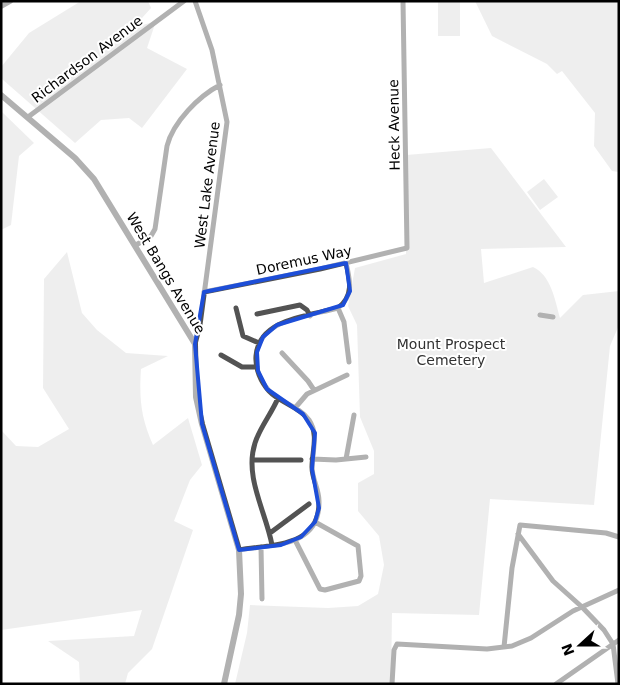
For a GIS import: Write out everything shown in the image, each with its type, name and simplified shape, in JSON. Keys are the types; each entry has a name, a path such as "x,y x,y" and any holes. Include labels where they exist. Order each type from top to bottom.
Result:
{"street":[{"path":"1,6 10,1"},
{"name":"Richardson Avenue","path":"28,118 184,1"},
{"name":"West Lake Avenue","path":"195,1 209,39 227,128 200,325 195,344"},
{"name":"Heck Avenue","path":"403,1 407,248"},
{"path":"136,245 151,236 155,229 167,146 171,134 206,92 220,86"},
{"name":"West Bangs Avenue","path":"1,94 85,168 136,245 195,344 196,397 202,424 239,550 241,594 239,615 224,684"},
{"name":"Doremus Way","path":"204,292 346,263 407,248"},
{"path":"239,550 295,540 316,522 319,499 312,472 315,440 313,428 304,414 278,398 265,385 257,366 259,343 277,325 338,308 346,301 350,291 346,263"},
{"path":"257,314 300,305 307,310 310,316"},
{"path":"236,308 244,336 259,343"},
{"path":"338,308 344,322 349,362"},
{"path":"540,315 553,317"},
{"path":"282,353 314,390"},
{"path":"220,355 242,367 257,366"},
{"path":"295,408 303,397 314,390 347,375"},
{"path":"272,545 270,532 255,486 253,460 256,439 278,398"},
{"path":"346,459 354,415"},
{"path":"312,459 366,457"},
{"path":"253,460 301,460"},
{"path":"270,532 309,504"},
{"path":"295,540 320,589 325,590 359,581 361,576 358,546 316,522"},
{"path":"504,647 512,568 520,525 606,533 619,537"},
{"path":"518,534 553,581 599,623 613,644 618,684"},
{"path":"261,546 262,599"},
{"path":"392,684 394,650 400,644 486,649 504,647 531,638 582,607 619,590"},
{"path":"556,684 619,640"}],"highlighted area":[{"path":"346,263 350,291 343,305 277,325 263,337 257,352 258,371 267,389 303,414 315,433 312,469 319,508 315,522 301,537 281,545 239,550 202,424 195,344 204,292"}],"green space":[{"path":"81,1 148,1 151,8 133,28 156,21 147,48 187,69 142,128 129,118 101,120 75,143 2,79 1,67 29,33"},
{"path":"438,1 460,1 460,36 438,36"},
{"path":"475,1 619,1 619,172 612,171 594,146 595,113 562,71 557,74 547,64 492,36"},
{"path":"1,111 34,143 19,156 11,225 1,230"},
{"name":"Mount Prospect Cemetery","path":"491,148 566,247 481,249 484,283 533,267 548,282 560,318 583,295 619,291 619,325 610,346 594,505 490,499 479,615 392,613 391,684 235,684 247,633 250,605 328,608 358,606 378,594 384,565 379,536 358,511 358,483 374,474 374,451 360,417 357,325 348,306 355,268 406,254 406,155"},
{"path":"544,179 558,197 540,210 527,192"},
{"path":"67,252 82,313 97,330 126,353 168,356 141,369 140,390 142,408 153,445 188,418 202,465 190,480 174,521 193,530 152,649 128,673 125,684 80,684 79,662 48,641 134,636 142,610 1,630 1,430 16,446 38,447 69,429 43,388 44,279"}]}
